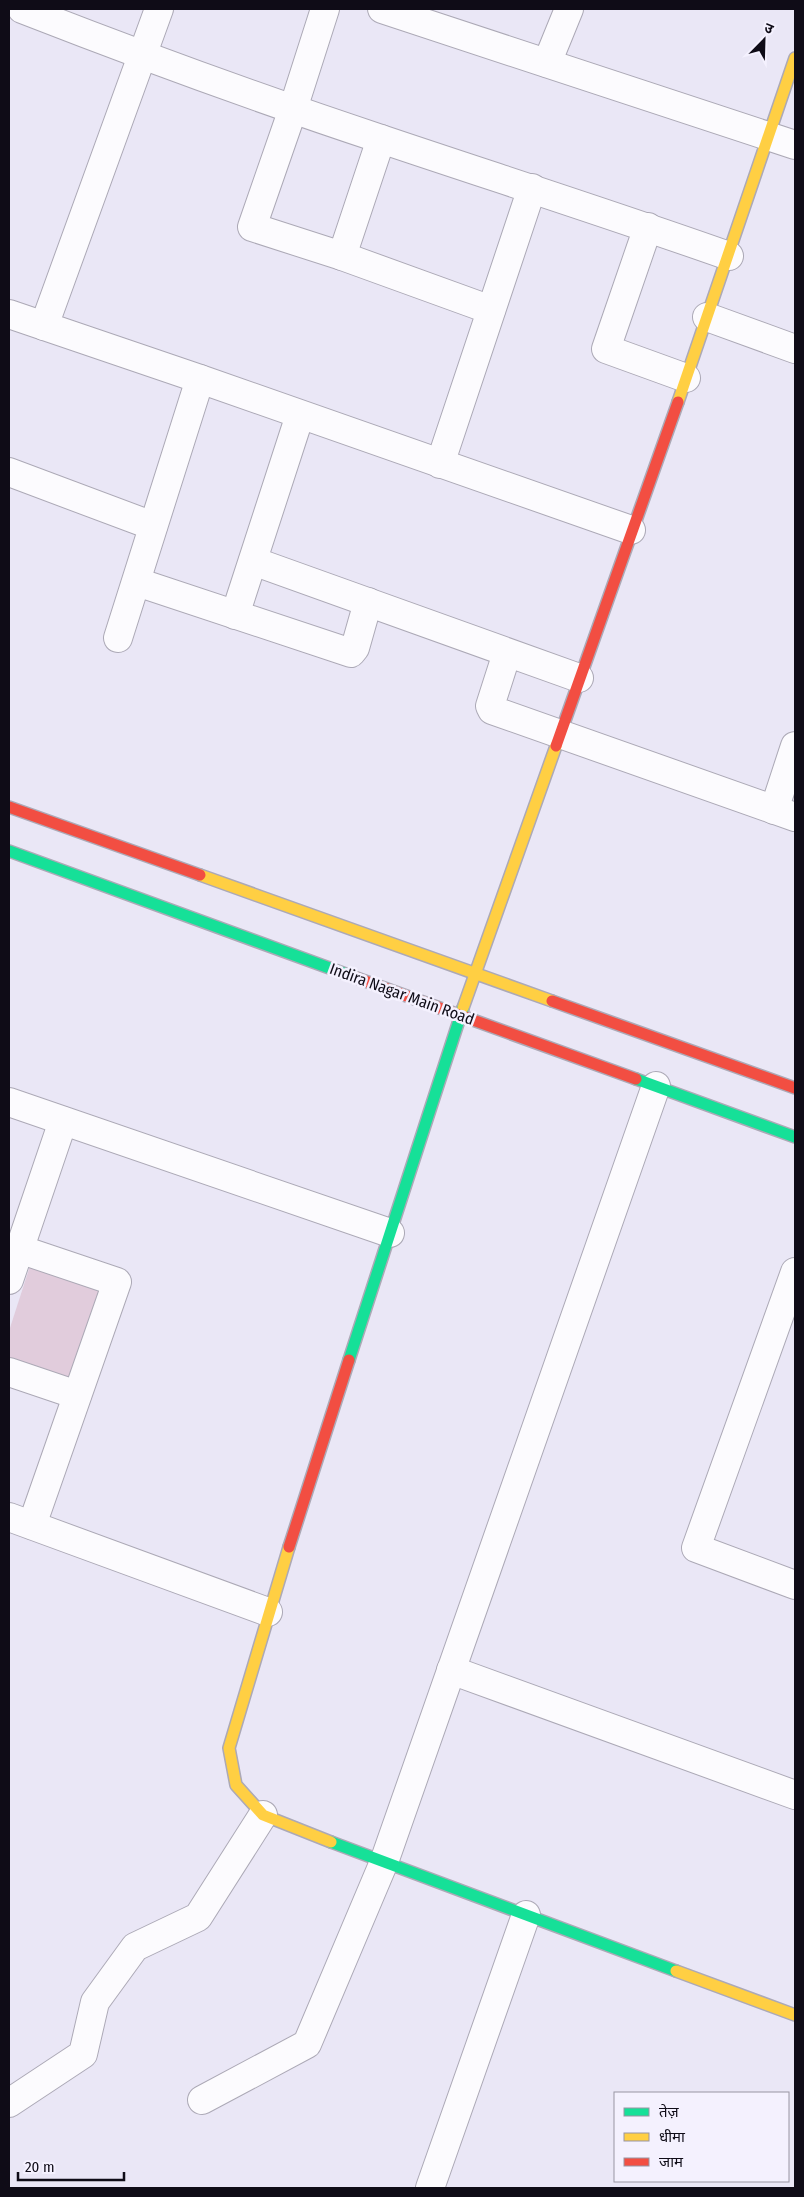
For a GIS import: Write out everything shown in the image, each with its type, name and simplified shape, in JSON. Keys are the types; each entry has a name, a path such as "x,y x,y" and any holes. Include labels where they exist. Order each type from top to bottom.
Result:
{"street":[{"path":"22,9 142,56 293,109 648,227 729,256"},
{"path":"44,326 159,9"},
{"path":"325,9 252,227 342,256 491,310"},
{"path":"382,9 411,13 547,63 795,145"},
{"path":"547,63 569,9"},
{"path":"795,58 729,256 460,1015 268,1612 229,1748 236,1785 263,1814 384,1862 795,2015"},
{"path":"342,256 381,139"},
{"path":"440,464 532,188"},
{"path":"648,227 606,349 686,378"},
{"path":"9,314 200,378 300,415 631,530"},
{"path":"707,317 795,349"},
{"path":"118,638 200,378"},
{"path":"234,615 300,415"},
{"path":"9,472 153,526"},
{"path":"253,561 580,678"},
{"path":"136,582 351,653 355,648 368,602"},
{"path":"507,653 490,709 784,813 795,746"},
{"path":"9,807 795,1088"},
{"name":"Indira Nagar Main Road","path":"9,851 795,1137"},
{"path":"202,2100 307,2044 384,1862 656,1086"},
{"path":"9,1102 390,1233"},
{"path":"9,1280 63,1121"},
{"path":"19,1249 117,1282 77,1395 21,1521 268,1612"},
{"path":"795,1272 696,1548 795,1585"},
{"path":"9,1372 77,1395"},
{"path":"451,1670 795,1795"},
{"path":"9,2103 83,2054 95,2002 135,1947 198,1917 263,1814"},
{"path":"430,2188 526,1915"}],"shaded area":[{"path":"30,1266 109,1292 78,1385 9,1362 9,1331"}],"traffic: fast":[{"path":"9,851 354,977"},
{"path":"349,1360 463,1008"},
{"path":"636,1079 795,1137"},
{"path":"331,1842 676,1971"}],"traffic: slow":[{"path":"678,402 795,58"},
{"path":"463,1008 556,746"},
{"path":"200,875 552,1001"},
{"path":"289,1547 229,1748 236,1785 263,1815 331,1842"},
{"path":"676,1971 795,2015"}],"traffic: jam":[{"path":"556,746 678,402"},
{"path":"9,807 200,875"},
{"path":"354,977 636,1079"},
{"path":"552,1001 795,1088"},
{"path":"289,1547 349,1360"}]}
